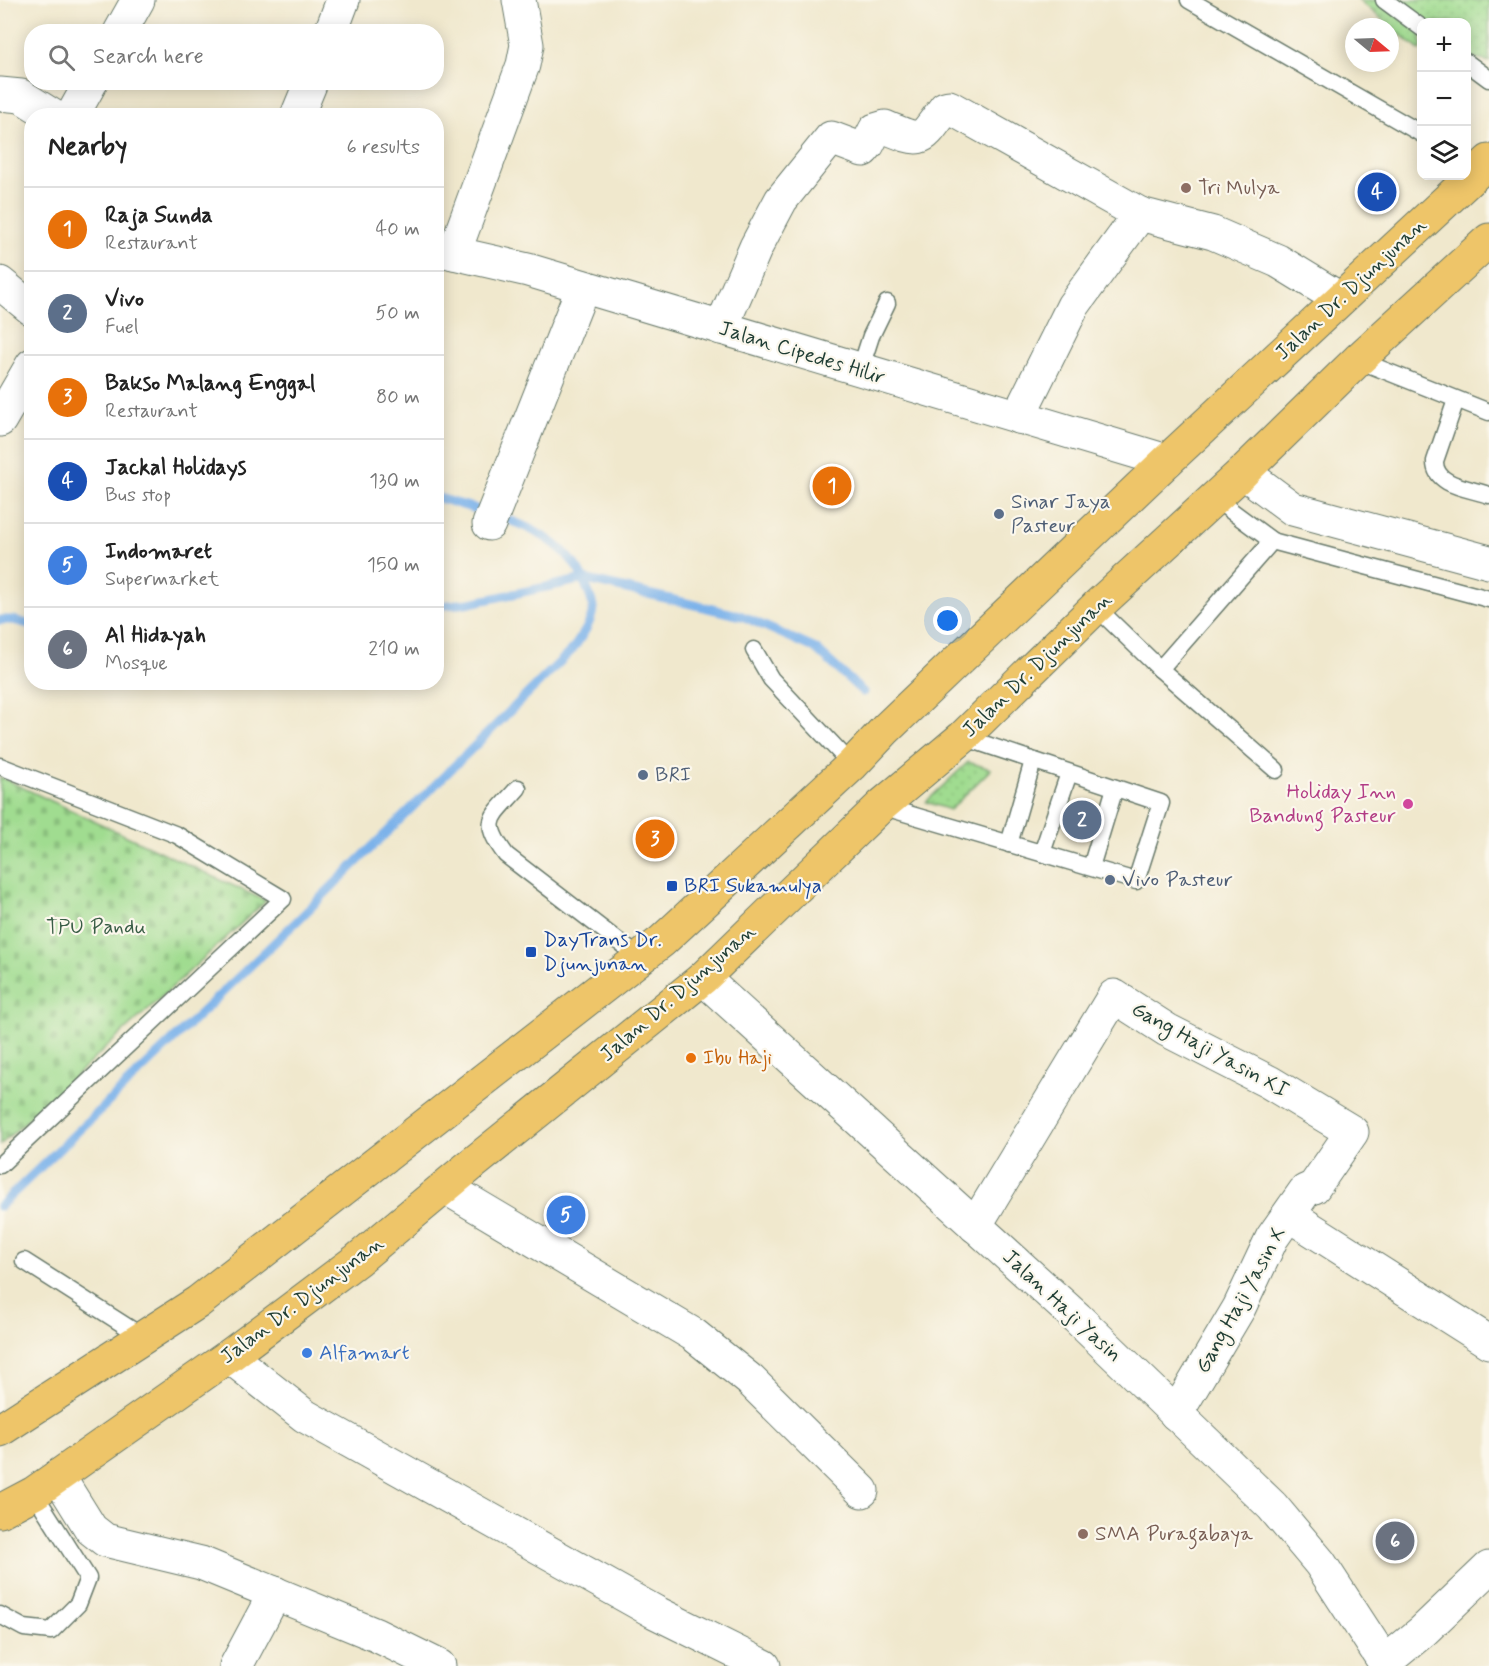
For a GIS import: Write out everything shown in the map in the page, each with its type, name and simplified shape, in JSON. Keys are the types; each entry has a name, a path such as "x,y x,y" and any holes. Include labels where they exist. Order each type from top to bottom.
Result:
{"highway":[{"name":"Jalan Dr. Djunjunan","path":"0,1430 198,1302 640,958 852,765 886,729 1340,299 1478,165"},
{"name":"Jalan Dr. Djunjunan","path":"0,1511 46,1485 229,1356 357,1260 703,978 881,806 963,737 1096,607 1243,472 1358,360 1488,244"}],"street":[{"path":"124,24 138,0"},
{"path":"334,24 344,0"},
{"path":"445,251 523,65 526,45 519,0"},
{"path":"76,108 87,90"},
{"path":"300,108 308,90"},
{"path":"0,94 21,96 40,108"},
{"path":"721,328 756,247 781,200 831,138 862,150 868,144 874,130 885,127 914,139 924,136 945,108 949,107 1140,214 1213,233 1278,261 1340,299"},
{"path":"1018,417 1063,324 1140,214"},
{"name":"Jalan Cipedes Hilir","path":"445,251 528,270 1167,461"},
{"path":"0,283 24,302"},
{"path":"493,516 583,287"},
{"path":"0,420 24,379"},
{"path":"1243,472 1293,509 1489,562"},
{"name":"Jalan Haji Yasin","path":"703,978 1077,1318 1272,1506 1320,1563 1386,1664"},
{"name":"Gang Haji Yasin XI","path":"975,1226 1114,996 1167,1030 1269,1082 1352,1132"},
{"name":"Gang Haji Yasin X","path":"1176,1414 1239,1308 1272,1238 1305,1191 1314,1187 1352,1132"},
{"path":"445,1187 694,1335 750,1380 862,1491"},
{"path":"1289,1215 1489,1342"},
{"path":"229,1356 305,1416 655,1612 764,1666"},
{"path":"46,1485 105,1540 201,1563 376,1635 439,1666"},
{"path":"1386,1664 1489,1568"},
{"path":"236,1666 275,1593"}],"lane":[{"path":"1189,0 1417,132"},
{"path":"1384,0 1417,24"},
{"path":"1471,65 1489,79"},
{"path":"860,370 871,336 887,303"},
{"path":"1358,360 1489,412"},
{"path":"1456,399 1435,461 1435,471 1442,480 1489,495"},
{"path":"1214,498 1272,541 1489,599"},
{"path":"1160,669 1272,541"},
{"path":"1096,607 1160,669 1276,770"},
{"path":"754,650 771,679 852,765"},
{"path":"881,806 1137,881 1161,804 963,737"},
{"path":"1009,844 1033,761"},
{"path":"0,766 177,835 284,899 0,1165"},
{"path":"1042,853 1069,773"},
{"path":"518,788 495,814 490,823 490,834 506,855 640,958"},
{"path":"1091,867 1115,788"},
{"path":"24,1261 143,1337"},
{"path":"0,1615 24,1629 51,1631 78,1604 88,1578 46,1485"}],"green space":[{"path":"1359,0 1489,0 1489,62 1471,57 1471,18 1417,18 1417,48 1399,33 1399,18 1381,18"},
{"path":"968,762 991,769 950,810 926,802"},
{"name":"TPU Pandu","path":"0,777 266,901 0,1145"}],"waterway":[{"path":"0,1206 298,920 573,649 583,635 591,619 592,602 576,566 561,550 543,536 523,526 444,499"},
{"path":"444,605 470,603 584,579 742,616 816,649 863,692"},
{"path":"0,620 24,623"}],"place":[{"name":"Tri Mulya","path":"1186,188"},
{"name":"Jackal Holidays","path":"1377,192"},
{"name":"Raja Sunda","path":"832,486"},
{"name":"Sinar Jaya Pasteur","path":"999,514"},
{"name":"BRI","path":"643,775"},
{"name":"Holiday Inn Bandung Pasteur","path":"1408,804"},
{"name":"Vivo","path":"1082,820"},
{"name":"Bakso Malang Enggal","path":"655,839"},
{"name":"Vivo Pasteur","path":"1110,880"},
{"name":"BRI Sukamulya","path":"672,886"},
{"name":"DayTrans Dr. Djunjunan","path":"531,952"},
{"name":"Ibu Haji","path":"691,1058"},
{"name":"Indomaret","path":"566,1215"},
{"name":"Alfamart","path":"307,1353"},
{"name":"SMA Puragabaya","path":"1083,1534"},
{"name":"Al Hidayah","path":"1395,1541"}]}
